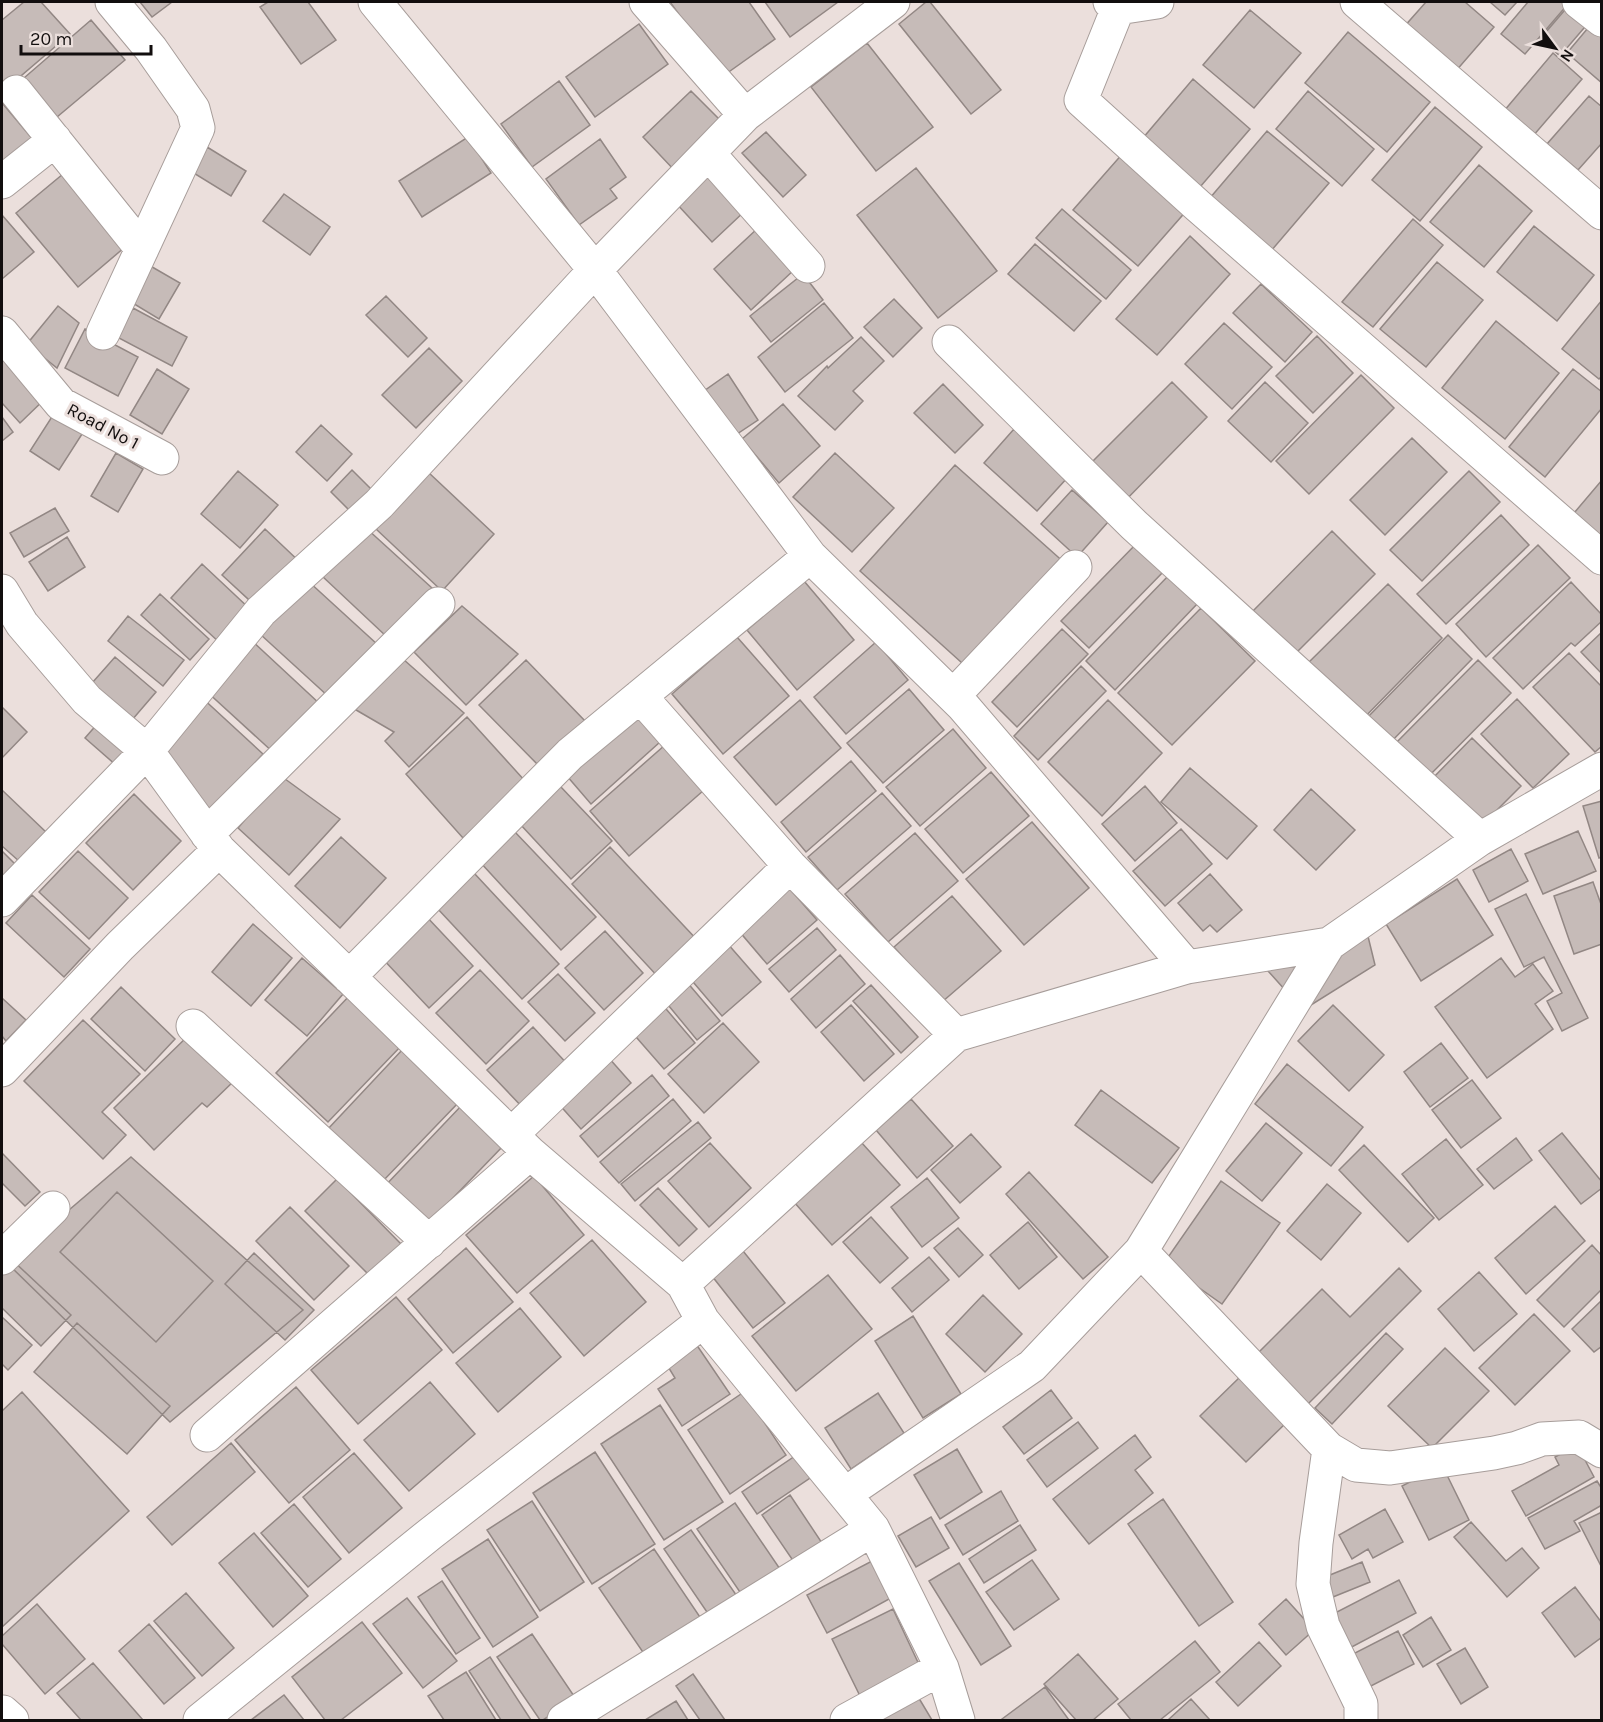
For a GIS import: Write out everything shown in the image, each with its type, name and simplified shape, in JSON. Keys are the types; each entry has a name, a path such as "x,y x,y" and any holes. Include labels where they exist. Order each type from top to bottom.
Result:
{"street":[{"path":"103,333 198,128 193,109 112,2"},
{"path":"375,2 595,270 810,556 961,687"},
{"path":"646,2 745,115"},
{"path":"2,900 147,751 261,611 379,504 595,270 745,115 893,2"},
{"path":"1157,2 1114,5 1081,100 1197,206 1602,558"},
{"path":"1357,2 1602,213"},
{"path":"1579,2 1602,20"},
{"path":"16,92 142,249"},
{"path":"2,182 55,140"},
{"path":"708,153 808,266"},
{"name":"Road No 1","path":"2,333 61,404 162,458"},
{"path":"949,342 1134,525 1480,839"},
{"path":"349,977 570,754 810,556"},
{"path":"961,687 1075,567"},
{"path":"853,571 961,687 1187,967"},
{"path":"2,591 22,624 87,700 147,751 213,842 521,1144 683,1284 704,1321 873,1529 942,1668 958,1720"},
{"path":"2,1070 438,604"},
{"path":"640,696 790,866 956,1035"},
{"path":"845,1494 1032,1366 1141,1251 1329,944 1480,839 1602,769"},
{"path":"207,1435 429,1242 790,866"},
{"path":"683,1284 956,1035 1187,967 1329,944"},
{"path":"193,1026 429,1242"},
{"path":"2,1258 53,1208"},
{"path":"1141,1251 1329,1449 1356,1465 1390,1467 1494,1453 1542,1439 1579,1437 1602,1451"},
{"path":"201,1720 430,1534 704,1321"},
{"path":"1329,1449 1313,1584 1323,1626 1361,1704 1361,1720"},
{"path":"564,1720 873,1529"},
{"path":"847,1720 942,1668"},
{"path":"2,1715 3,1712 12,1720"}],"building":[{"path":"24,2 41,2 70,34 2,92 2,20"},
{"path":"140,2 172,2 152,17"},
{"path":"268,2 308,2 336,40 301,64 260,7"},
{"path":"670,2 749,2 775,39 723,76"},
{"path":"765,2 838,2 790,37"},
{"path":"926,2 930,2 1001,90 971,114 899,24"},
{"path":"1426,2 1465,2 1494,27 1455,72 1403,28"},
{"path":"1490,2 1517,2 1505,15"},
{"path":"1528,2 1565,2 1568,4 1525,54 1501,34"},
{"path":"1570,4 1590,21 1560,56 1540,39"},
{"path":"1250,10 1301,53 1254,108 1203,65"},
{"path":"91,20 125,60 57,117 24,78"},
{"path":"1593,22 1602,30 1602,83 1567,53"},
{"path":"639,24 668,64 595,117 566,77"},
{"path":"1348,32 1430,102 1387,152 1305,83"},
{"path":"867,43 933,127 876,171 811,87"},
{"path":"1553,53 1582,79 1533,136 1504,111"},
{"path":"1193,79 1250,129 1194,194 1137,145"},
{"path":"559,81 590,125 532,167 501,124"},
{"path":"691,91 725,125 676,172 643,137"},
{"path":"1308,91 1374,149 1342,186 1276,129"},
{"path":"1589,96 1602,107 1602,143 1578,170 1547,144"},
{"path":"2,105 36,143 2,173"},
{"path":"1435,107 1482,147 1420,221 1372,180"},
{"path":"1267,131 1329,183 1265,258 1204,205"},
{"path":"766,132 806,175 783,197 742,153"},
{"path":"468,137 491,173 422,217 399,181"},
{"path":"600,139 626,177 610,189 617,198 579,225 546,179"},
{"path":"207,147 246,171 231,196 192,172"},
{"path":"1124,152 1188,209 1138,266 1073,210"},
{"path":"1479,165 1532,211 1484,267 1430,222"},
{"path":"916,168 997,271 938,318 857,215"},
{"path":"710,169 747,209 712,242 675,202"},
{"path":"63,174 125,247 78,287 16,213"},
{"path":"284,194 330,227 310,255 263,221"},
{"path":"1062,209 1131,270 1106,299 1036,238"},
{"path":"2,215 34,252 2,279"},
{"path":"1413,219 1443,245 1373,327 1342,302"},
{"path":"1534,226 1594,275 1557,321 1497,272"},
{"path":"758,228 795,269 751,310 714,269"},
{"path":"1190,236 1230,274 1157,355 1116,319"},
{"path":"1035,244 1101,301 1074,331 1008,274"},
{"path":"1437,262 1483,300 1426,367 1380,329"},
{"path":"147,264 180,283 159,319 126,299"},
{"path":"803,274 823,300 771,342 750,316"},
{"path":"1261,284 1312,332 1285,362 1233,313"},
{"path":"386,296 427,338 408,357 366,315"},
{"path":"894,299 922,328 893,357 864,327"},
{"path":"1602,300 1602,376 1599,379 1562,349"},
{"path":"824,303 853,338 785,392 758,357"},
{"path":"58,306 79,323 57,368 27,344"},
{"path":"133,308 187,337 172,366 117,337"},
{"path":"1496,321 1559,373 1505,439 1442,388"},
{"path":"1224,323 1272,367 1232,409 1185,364"},
{"path":"85,329 138,357 118,396 65,368"},
{"path":"1317,336 1353,373 1313,413 1276,376"},
{"path":"861,337 884,361 853,391 863,401 835,430 798,396 827,366 828,368"},
{"path":"429,348 462,381 416,428 382,395"},
{"path":"2,355 50,394 20,423 2,403"},
{"path":"157,369 189,389 162,434 130,415"},
{"path":"1573,369 1602,392 1602,408 1545,477 1509,447"},
{"path":"728,374 758,420 734,436 704,391"},
{"path":"1361,375 1394,408 1309,494 1276,461"},
{"path":"1172,382 1207,417 1120,506 1084,470"},
{"path":"1265,382 1308,423 1271,462 1228,421"},
{"path":"943,384 983,425 955,453 914,413"},
{"path":"783,404 820,446 779,483 742,439"},
{"path":"55,412 84,431 59,470 30,451"},
{"path":"2,417 13,432 2,441"},
{"path":"321,425 352,454 327,481 296,452"},
{"path":"1014,429 1068,477 1037,511 984,463"},
{"path":"1412,438 1447,472 1385,535 1350,500"},
{"path":"116,453 143,469 118,512 91,496"},
{"path":"835,453 894,508 852,552 793,497"},
{"path":"955,465 1067,565 972,672 860,571"},
{"path":"352,470 378,496 357,518 331,492"},
{"path":"238,471 278,505 240,548 201,514"},
{"path":"1469,471 1500,502 1422,581 1390,550"},
{"path":"428,472 494,534 442,591 376,529"},
{"path":"1602,480 1602,545 1569,519"},
{"path":"1072,490 1108,522 1077,557 1041,524"},
{"path":"55,508 69,531 24,557 10,533"},
{"path":"1501,515 1529,545 1446,624 1417,594"},
{"path":"366,528 432,588 387,637 322,576"},
{"path":"265,529 304,566 261,611 222,575"},
{"path":"1332,531 1375,574 1292,657 1249,615"},
{"path":"67,537 85,567 48,591 29,562"},
{"path":"1137,543 1165,570 1089,648 1061,621"},
{"path":"1538,545 1570,578 1486,657 1456,624"},
{"path":"202,564 251,610 220,643 171,598"},
{"path":"1169,575 1198,603 1115,690 1086,661"},
{"path":"308,581 378,645 329,697 260,634"},
{"path":"804,581 854,640 797,690 747,630"},
{"path":"1571,582 1602,615 1602,621 1575,646 1571,643 1523,689 1493,658"},
{"path":"1388,584 1442,638 1360,722 1302,669"},
{"path":"160,594 209,639 190,660 141,615"},
{"path":"462,606 518,654 466,705 414,652"},
{"path":"1201,608 1255,661 1172,745 1118,693"},
{"path":"128,616 184,660 163,686 108,641"},
{"path":"1062,629 1088,654 1017,727 992,702"},
{"path":"1602,632 1602,674 1581,652"},
{"path":"1448,635 1472,659 1388,745 1364,721"},
{"path":"737,637 789,696 723,754 672,694"},
{"path":"251,640 321,705 275,754 205,690"},
{"path":"876,642 908,680 846,734 814,697"},
{"path":"1569,653 1602,687 1602,746 1595,752 1533,687"},
{"path":"115,657 156,692 126,727 85,691"},
{"path":"403,659 464,713 409,767 385,741 394,732 351,707"},
{"path":"526,660 587,723 541,768 479,705"},
{"path":"1478,660 1511,693 1423,782 1390,749"},
{"path":"1081,666 1106,691 1038,760 1014,736"},
{"path":"909,689 944,730 883,783 847,743"},
{"path":"199,695 263,754 211,811 147,751"},
{"path":"1517,699 1569,754 1533,788 1481,734"},
{"path":"800,700 841,748 776,805 734,757"},
{"path":"1108,700 1162,753 1102,816 1048,762"},
{"path":"2,707 27,732 2,758"},
{"path":"636,715 660,742 591,804 567,776"},
{"path":"467,717 525,781 463,838 406,774"},
{"path":"99,722 131,750 117,766 85,738"},
{"path":"953,729 986,768 920,826 886,787"},
{"path":"1472,738 1521,786 1479,828 1431,780"},
{"path":"665,745 704,790 629,856 590,811"},
{"path":"851,761 876,791 806,852 781,822"},
{"path":"1190,768 1257,826 1227,859 1161,802"},
{"path":"991,772 1029,816 963,873 925,829"},
{"path":"281,776 340,819 289,875 238,828"},
{"path":"560,786 612,841 571,879 520,824"},
{"path":"1145,786 1177,823 1135,861 1102,824"},
{"path":"1311,789 1355,830 1316,870 1274,830"},
{"path":"2,790 47,833 20,862 2,846"},
{"path":"882,793 911,826 837,890 808,857"},
{"path":"134,794 181,841 133,890 86,843"},
{"path":"1602,801 1602,857 1599,858 1583,806"},
{"path":"1032,822 1089,888 1024,945 966,879"},
{"path":"1181,829 1212,864 1165,906 1133,871"},
{"path":"514,831 596,917 561,950 480,862"},
{"path":"1578,831 1596,871 1543,894 1525,854"},
{"path":"915,833 958,881 888,942 845,894"},
{"path":"341,837 386,878 340,928 295,886"},
{"path":"610,847 699,942 660,979 572,884"},
{"path":"1511,849 1528,881 1489,902 1473,870"},
{"path":"2,851 17,866 2,883"},
{"path":"78,851 128,898 89,939 39,892"},
{"path":"474,873 559,964 522,999 437,908"},
{"path":"1210,874 1242,910 1217,932 1210,925 1203,931 1178,903"},
{"path":"1457,879 1493,935 1421,981 1386,924"},
{"path":"783,881 817,920 767,964 733,924"},
{"path":"1593,882 1602,907 1602,944 1574,954 1554,896"},
{"path":"1526,894 1588,1018 1562,1031 1547,1001 1562,993 1544,957 1524,967 1495,909"},
{"path":"32,895 90,949 64,977 6,923"},
{"path":"952,896 1001,951 942,1002 894,947"},
{"path":"425,915 473,966 429,1008 381,957"},
{"path":"1364,920 1375,965 1303,1010 1268,971"},
{"path":"253,924 292,958 251,1006 212,972"},
{"path":"817,928 836,950 789,992 769,969"},
{"path":"605,931 643,973 604,1010 565,968"},
{"path":"727,943 761,982 722,1016 688,976"},
{"path":"840,955 865,984 816,1028 791,999"},
{"path":"302,958 343,994 307,1036 265,1000"},
{"path":"1501,958 1515,977 1533,964 1553,991 1535,1004 1553,1029 1487,1078 1435,1007"},
{"path":"480,970 529,1021 486,1064 436,1013"},
{"path":"558,974 595,1013 565,1041 528,1002"},
{"path":"686,981 720,1021 697,1040 664,1000"},
{"path":"871,985 918,1037 901,1053 853,1001"},
{"path":"121,987 175,1039 145,1071 91,1019"},
{"path":"351,994 402,1045 328,1122 276,1073"},
{"path":"2,998 26,1020 6,1041 2,1036"},
{"path":"661,1003 695,1043 664,1069 630,1030"},
{"path":"851,1005 894,1054 864,1081 821,1032"},
{"path":"1333,1005 1384,1055 1349,1091 1298,1041"},
{"path":"83,1020 140,1074 102,1112 126,1135 103,1159 24,1081"},
{"path":"723,1023 759,1062 704,1113 668,1074"},
{"path":"533,1027 570,1067 525,1110 487,1070"},
{"path":"191,1033 236,1079 207,1107 202,1103 154,1150 114,1108"},
{"path":"1441,1043 1468,1078 1430,1107 1404,1072"},
{"path":"403,1049 459,1102 382,1182 327,1130"},
{"path":"608,1057 631,1083 581,1129 557,1102"},
{"path":"1287,1064 1363,1127 1331,1166 1255,1104"},
{"path":"652,1075 669,1096 598,1157 580,1136"},
{"path":"1472,1080 1501,1118 1461,1148 1432,1110"},
{"path":"1101,1090 1179,1148 1152,1183 1075,1125"},
{"path":"673,1099 691,1121 619,1183 600,1162"},
{"path":"911,1099 953,1146 917,1178 876,1130"},
{"path":"462,1105 504,1145 424,1228 383,1188"},
{"path":"698,1122 711,1138 635,1201 621,1184"},
{"path":"1266,1123 1302,1153 1262,1201 1226,1171"},
{"path":"1562,1133 1602,1182 1602,1188 1581,1204 1539,1151"},
{"path":"971,1134 1001,1167 960,1203 931,1170"},
{"path":"1516,1138 1532,1160 1494,1189 1477,1169"},
{"path":"1446,1139 1483,1185 1439,1220 1402,1174"},
{"path":"861,1142 900,1185 832,1245 794,1202"},
{"path":"710,1143 751,1188 709,1227 668,1181"},
{"path":"1364,1145 1434,1218 1408,1242 1339,1170"},
{"path":"2,1153 40,1192 25,1206 2,1183"},
{"path":"131,1157 303,1310 170,1422 7,1263"},
{"path":"1029,1172 1108,1257 1083,1279 1006,1194"},
{"path":"534,1176 584,1235 517,1293 466,1235"},
{"path":"927,1178 959,1218 922,1247 891,1207"},
{"path":"337,1179 401,1244 370,1276 305,1211"},
{"path":"1221,1181 1280,1223 1222,1304 1164,1263"},
{"path":"1327,1184 1361,1213 1321,1260 1287,1231"},
{"path":"658,1188 697,1229 679,1246 640,1205"},
{"path":"117,1192 213,1281 156,1342 60,1252"},
{"path":"1555,1206 1585,1241 1526,1294 1495,1258"},
{"path":"290,1207 349,1266 314,1300 256,1241"},
{"path":"871,1217 908,1258 880,1283 843,1242"},
{"path":"1028,1222 1057,1257 1019,1289 990,1255"},
{"path":"958,1228 983,1255 959,1277 934,1248"},
{"path":"592,1240 646,1302 584,1356 530,1293"},
{"path":"1592,1245 1602,1256 1602,1289 1564,1327 1537,1300"},
{"path":"739,1246 785,1303 753,1328 708,1271"},
{"path":"466,1248 513,1302 453,1353 408,1299"},
{"path":"254,1253 314,1310 285,1340 225,1284"},
{"path":"929,1257 949,1280 912,1312 892,1288"},
{"path":"10,1258 71,1315 41,1346 2,1308 2,1266"},
{"path":"1399,1268 1421,1291 1307,1405 1257,1354 1322,1289 1350,1317"},
{"path":"1479,1272 1517,1314 1474,1351 1438,1309"},
{"path":"828,1275 872,1329 796,1391 752,1336"},
{"path":"983,1295 1022,1334 985,1372 946,1334"},
{"path":"396,1297 442,1350 358,1424 311,1370"},
{"path":"1602,1300 1602,1346 1594,1352 1572,1329"},
{"path":"520,1308 561,1357 498,1412 456,1363"},
{"path":"1534,1314 1570,1351 1515,1405 1479,1368"},
{"path":"913,1316 961,1394 923,1418 875,1341"},
{"path":"2,1317 32,1345 8,1370 2,1364"},
{"path":"77,1323 170,1406 127,1454 34,1372"},
{"path":"1386,1333 1403,1349 1332,1424 1315,1408"},
{"path":"694,1341 730,1394 682,1426 658,1389 675,1378 664,1360"},
{"path":"1445,1348 1489,1391 1432,1448 1388,1406"},
{"path":"1242,1375 1288,1421 1246,1462 1200,1416"},
{"path":"430,1382 475,1434 409,1491 364,1440"},
{"path":"296,1387 350,1450 289,1503 235,1440"},
{"path":"1051,1390 1072,1418 1024,1454 1003,1427"},
{"path":"22,1392 129,1511 2,1627 2,1411"},
{"path":"744,1392 786,1455 730,1494 688,1430"},
{"path":"878,1393 904,1433 851,1469 825,1428"},
{"path":"660,1405 723,1502 664,1540 601,1444"},
{"path":"1078,1422 1098,1448 1047,1487 1027,1460"},
{"path":"1135,1435 1151,1457 1135,1470 1153,1493 1089,1544 1053,1499"},
{"path":"231,1443 255,1472 172,1545 147,1517"},
{"path":"1577,1445 1594,1477 1526,1516 1512,1491 1559,1465 1555,1457"},
{"path":"957,1449 982,1492 940,1519 914,1475"},
{"path":"595,1452 655,1544 592,1584 533,1493"},
{"path":"354,1453 402,1508 349,1553 303,1497"},
{"path":"798,1454 813,1476 757,1514 742,1492"},
{"path":"1442,1465 1469,1520 1429,1540 1402,1486"},
{"path":"1597,1481 1602,1489 1602,1505 1574,1521 1580,1531 1545,1549 1528,1518"},
{"path":"1001,1491 1018,1521 963,1555 945,1525"},
{"path":"790,1495 824,1546 796,1565 762,1515"},
{"path":"1163,1499 1233,1602 1199,1626 1128,1524"},
{"path":"532,1501 584,1582 540,1611 487,1530"},
{"path":"735,1503 782,1572 744,1598 697,1529"},
{"path":"294,1504 341,1559 308,1587 261,1533"},
{"path":"1385,1509 1403,1542 1373,1558 1368,1549 1352,1559 1339,1535"},
{"path":"1602,1512 1602,1566 1601,1566 1579,1523"},
{"path":"931,1517 949,1548 916,1567 898,1536"},
{"path":"1471,1522 1506,1561 1522,1548 1539,1568 1507,1597 1454,1537"},
{"path":"1020,1525 1036,1550 984,1583 969,1559"},
{"path":"691,1530 739,1599 711,1618 664,1549"},
{"path":"254,1533 308,1596 273,1627 219,1563"},
{"path":"488,1539 538,1617 493,1647 442,1569"},
{"path":"654,1549 704,1623 649,1661 599,1588"},
{"path":"1032,1560 1059,1599 1014,1630 986,1592"},
{"path":"872,1561 891,1598 827,1633 807,1595"},
{"path":"1362,1562 1370,1582 1333,1597 1325,1577"},
{"path":"959,1563 1011,1646 981,1665 929,1581"},
{"path":"1399,1580 1416,1613 1348,1649 1331,1615"},
{"path":"442,1581 480,1638 456,1654 418,1597"},
{"path":"1575,1587 1602,1623 1602,1637 1575,1657 1542,1613"},
{"path":"186,1593 234,1648 202,1676 154,1621"},
{"path":"407,1598 457,1661 423,1688 373,1624"},
{"path":"1286,1599 1314,1630 1286,1655 1259,1624"},
{"path":"37,1604 85,1659 45,1694 2,1644 2,1636"},
{"path":"893,1609 922,1671 862,1700 832,1639"},
{"path":"1431,1617 1451,1650 1423,1667 1403,1635"},
{"path":"362,1622 402,1673 341,1720 325,1720 292,1677"},
{"path":"149,1624 195,1678 164,1704 119,1651"},
{"path":"1398,1631 1414,1664 1367,1688 1351,1655"},
{"path":"532,1634 576,1699 543,1720 540,1720 497,1657"},
{"path":"1195,1641 1220,1672 1160,1720 1131,1720 1118,1704"},
{"path":"1259,1642 1281,1666 1238,1706 1216,1682"},
{"path":"1465,1648 1488,1687 1461,1704 1437,1664"},
{"path":"1078,1654 1118,1699 1093,1720 1076,1720 1044,1684"},
{"path":"490,1657 531,1720 501,1720 469,1671"},
{"path":"93,1663 143,1720 81,1720 57,1693"},
{"path":"466,1672 496,1720 444,1720 428,1696"},
{"path":"693,1674 725,1720 700,1720 676,1686"},
{"path":"1045,1687 1069,1720 1002,1719"},
{"path":"284,1695 304,1720 251,1720"},
{"path":"917,1695 932,1720 878,1720"},
{"path":"1191,1699 1210,1720 1168,1720"},
{"path":"676,1701 688,1720 645,1720"}]}
